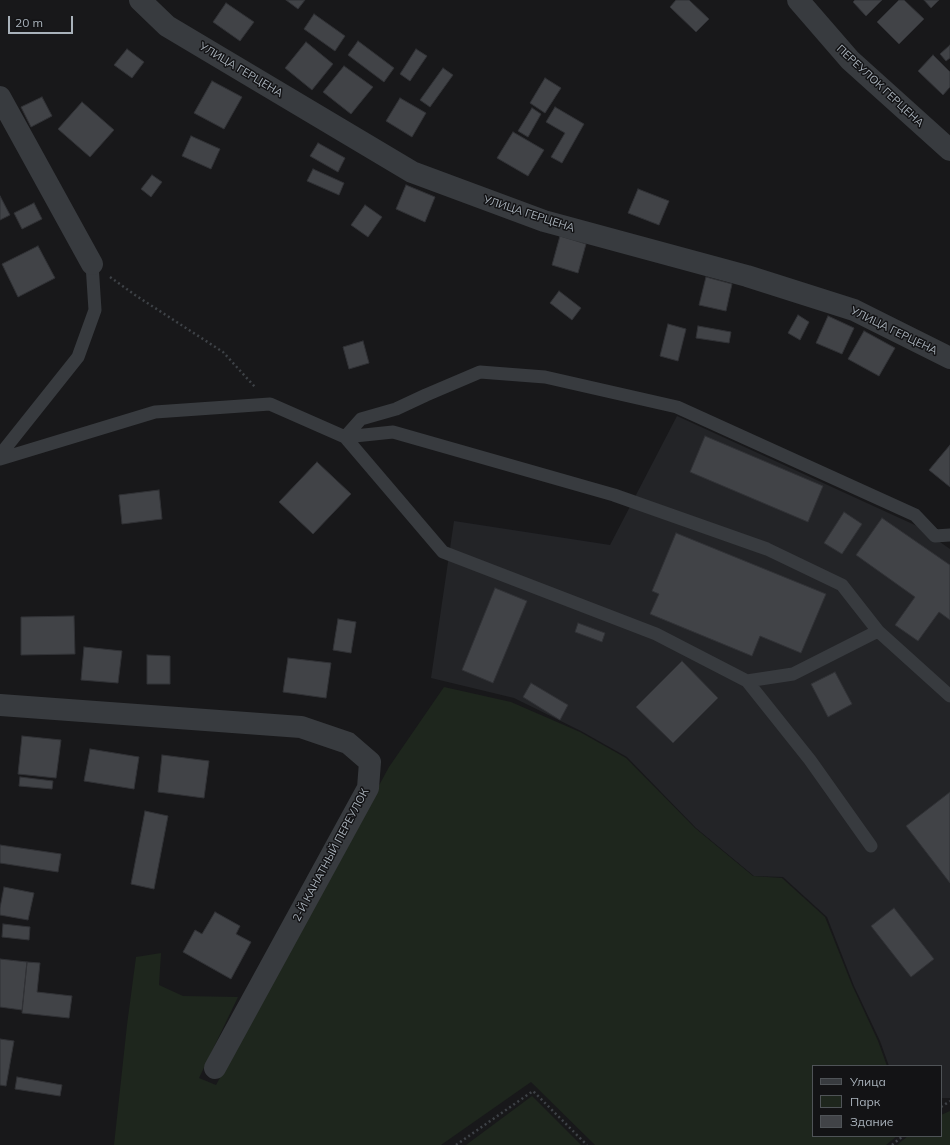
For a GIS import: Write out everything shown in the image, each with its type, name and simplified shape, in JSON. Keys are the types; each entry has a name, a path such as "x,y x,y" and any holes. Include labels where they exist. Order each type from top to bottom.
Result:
{"street":[{"name":"УЛИЦА ГЕРЦЕНА","path":"140,0 167,26 412,172 544,221 746,276 854,310 950,358"},
{"name":"ПЕРЕУЛОК ГЕРЦЕНА","path":"798,0 850,60 950,150"},
{"path":"0,98 92,264"},
{"name":"2-Й КАНАТНЫЙ ПЕРЕУЛОК","path":"0,704 301,727 348,742 370,762 368,788 215,1068"}],"lane":[{"path":"0,455 78,357 95,310 92,264"},
{"path":"345,436 361,419 396,409 480,372 545,377 677,407 915,515 935,536 950,535"},
{"path":"0,459 155,412 270,404 345,436 443,552 656,634 747,682 810,760 871,846"},
{"path":"345,436 393,432 614,495 767,550 842,585 878,632 950,696"},
{"path":"747,682 793,674 878,632"}],"path":[{"path":"92,264 135,295 224,352 270,404"},
{"path":"456,1145 533,1091 587,1145"},
{"path":"892,1145 902,1137"}],"shaded area":[{"path":"677,416 917,526 950,549 950,1098 942,1098 942,1065 889,1065 880,1041 854,986 827,917 783,877 754,876 696,828 627,757 581,731 514,698 431,678 454,521 610,545"}],"green space":[{"path":"444,687 511,702 580,732 626,758 695,828 753,876 782,878 825,917 852,985 878,1041 887,1065 812,1065 812,1137 896,1137 886,1145 595,1145 531,1082 441,1145 114,1145 136,957 161,953 159,985 183,996 238,997 199,1078 216,1085 389,767"},
{"path":"532,1096 581,1145 466,1145"},
{"path":"950,1111 950,1145 897,1145 907,1137 942,1137 942,1115"}],"building":[{"path":"286,0 305,0 298,9"},
{"path":"676,0 689,0 709,19 696,32 670,7"},
{"path":"855,0 882,0 866,16 853,2"},
{"path":"899,0 904,0 924,19 899,44 877,22"},
{"path":"924,0 939,0 931,8"},
{"path":"226,3 254,22 240,41 213,22"},
{"path":"314,14 345,36 335,51 304,29"},
{"path":"358,41 394,68 384,82 348,55"},
{"path":"306,42 333,64 312,90 285,68"},
{"path":"950,45 950,58 946,61 940,54"},
{"path":"127,49 144,62 132,78 114,65"},
{"path":"416,49 427,56 410,81 400,74"},
{"path":"933,55 950,72 950,87 943,95 918,71"},
{"path":"344,66 373,87 351,114 323,92"},
{"path":"443,68 453,75 430,107 420,100"},
{"path":"545,78 561,88 545,113 530,103"},
{"path":"212,81 242,97 224,129 194,113"},
{"path":"42,97 52,116 31,127 21,107"},
{"path":"400,98 426,113 412,137 386,121"},
{"path":"82,102 114,130 90,157 58,129"},
{"path":"555,107 584,124 562,163 551,157 565,133 546,122"},
{"path":"532,108 541,114 528,137 518,131"},
{"path":"513,132 544,150 528,176 497,158"},
{"path":"191,136 220,149 211,169 182,156"},
{"path":"318,143 345,158 338,172 310,156"},
{"path":"313,169 344,183 339,195 307,181"},
{"path":"152,175 162,182 151,197 141,189"},
{"path":"406,185 435,197 425,222 396,209"},
{"path":"638,189 669,201 659,225 628,213"},
{"path":"0,196 10,215 0,220"},
{"path":"34,203 42,219 22,229 14,213"},
{"path":"365,205 382,217 368,237 351,225"},
{"path":"560,236 586,244 578,273 552,265"},
{"path":"38,246 55,278 18,297 2,264"},
{"path":"706,277 732,284 726,311 699,305"},
{"path":"559,291 581,308 572,320 550,303"},
{"path":"798,315 809,322 800,340 788,333"},
{"path":"828,316 854,328 842,354 816,343"},
{"path":"668,324 686,329 678,361 660,356"},
{"path":"698,326 731,332 729,343 696,338"},
{"path":"864,331 895,348 879,376 848,359"},
{"path":"363,341 369,363 349,369 343,347"},
{"path":"705,436 823,486 808,522 690,472"},
{"path":"950,445 950,487 929,470"},
{"path":"317,462 351,494 313,534 279,502"},
{"path":"159,490 162,519 122,524 119,495"},
{"path":"844,512 862,524 842,554 824,543"},
{"path":"882,518 950,565 950,620 939,612 918,641 895,625 915,597 856,555"},
{"path":"676,533 826,594 801,653 760,636 752,656 650,614 659,594 652,591"},
{"path":"495,588 527,601 493,683 462,670"},
{"path":"74,616 75,654 21,655 21,617"},
{"path":"338,619 356,622 351,653 333,650"},
{"path":"578,623 605,633 602,642 575,632"},
{"path":"84,647 122,651 118,683 81,680"},
{"path":"147,655 170,656 170,684 147,684"},
{"path":"288,658 331,663 326,698 283,692"},
{"path":"682,661 718,698 673,743 636,707"},
{"path":"835,672 852,704 828,717 811,684"},
{"path":"531,683 568,705 560,720 523,697"},
{"path":"22,736 61,740 56,778 18,774"},
{"path":"90,749 139,757 134,789 84,781"},
{"path":"162,755 209,761 204,798 158,792"},
{"path":"20,777 53,781 52,789 19,786"},
{"path":"950,792 950,883 906,826"},
{"path":"145,811 168,816 154,889 131,884"},
{"path":"0,845 61,854 58,872 0,863"},
{"path":"4,887 34,893 28,920 0,915"},
{"path":"894,908 934,959 911,977 871,926"},
{"path":"215,912 240,926 236,934 251,942 231,979 183,952 195,930 202,934"},
{"path":"3,924 30,927 29,940 2,937"},
{"path":"0,959 27,962 22,1010 0,1007"},
{"path":"27,962 40,963 37,992 72,996 69,1018 22,1013"},
{"path":"0,1039 14,1041 6,1086 0,1085"},
{"path":"17,1077 62,1085 60,1096 15,1089"}]}
